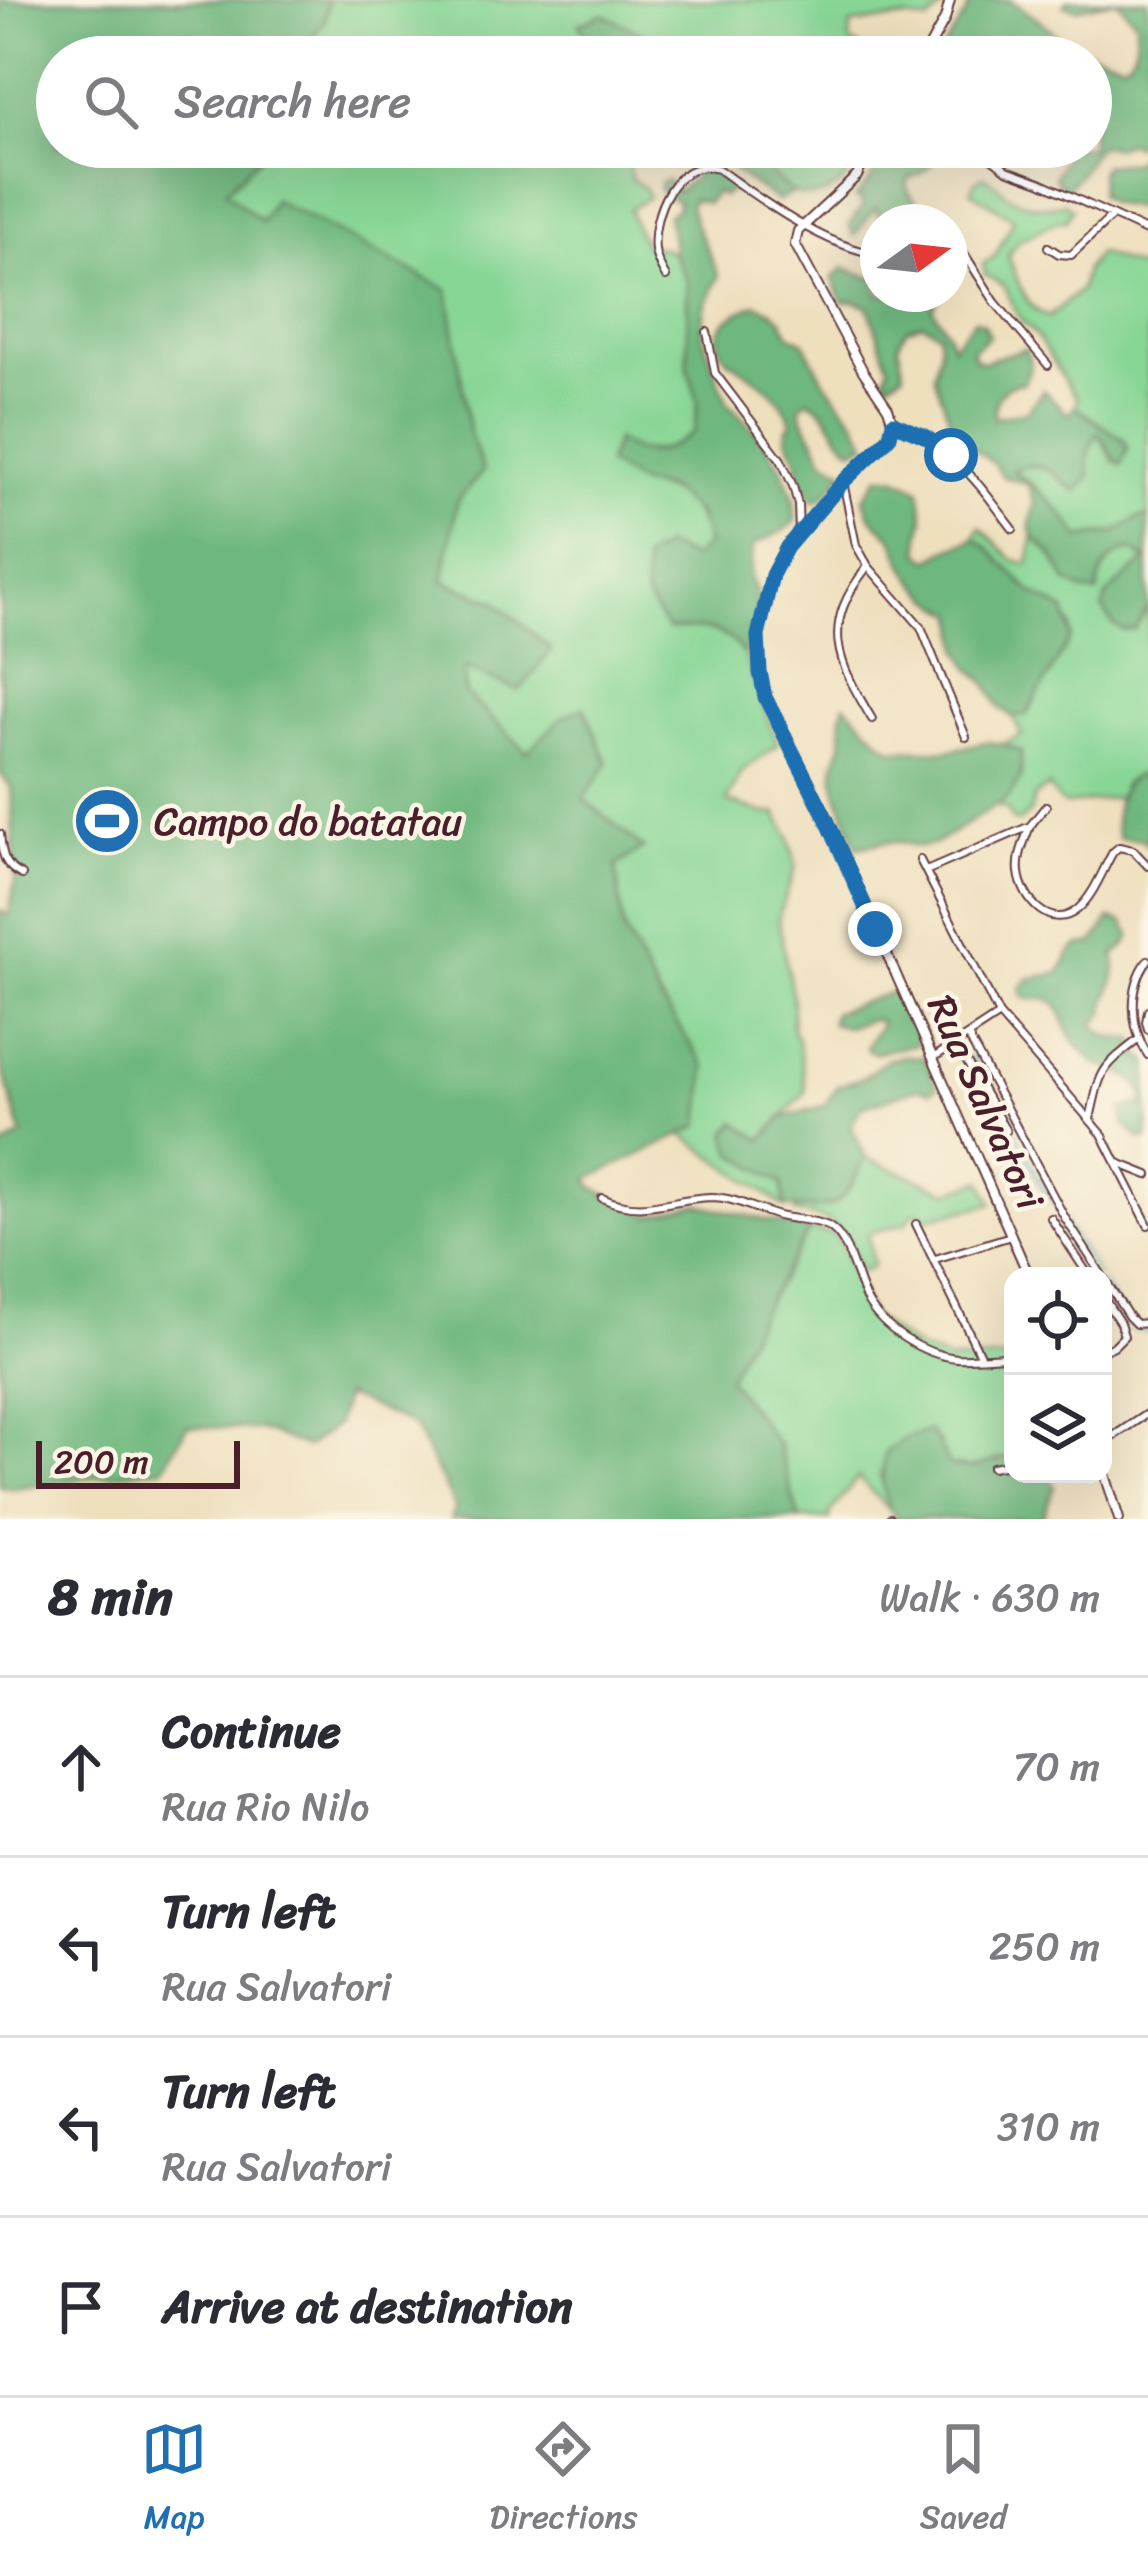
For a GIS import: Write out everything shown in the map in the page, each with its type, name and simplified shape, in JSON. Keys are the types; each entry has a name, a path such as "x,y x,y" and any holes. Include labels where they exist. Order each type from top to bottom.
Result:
{"street":[{"path":"936,36 950,0"},
{"path":"665,277 655,252 660,211 673,183 698,168"},
{"path":"713,168 804,226 860,249"},
{"path":"861,168 795,237 798,254 893,423 925,436 951,455 1013,529"},
{"path":"1003,168 1148,232"},
{"path":"1048,247 1071,256 1111,217"},
{"path":"968,259 995,302 1048,364"},
{"path":"706,332 715,374 781,460 798,505 799,533"},
{"name":"Rua Salvatori","path":"893,423 890,436 787,547 772,575 758,636 760,672 765,697 826,818 1025,1267"},
{"path":"843,482 853,534 868,566 921,627 966,736"},
{"path":"868,566 846,597 838,647 844,669 872,718"},
{"path":"1046,806 1030,826 1020,856 1019,874 1039,911 1063,918 1075,912 1119,848 1133,850 1148,866"},
{"path":"926,871 1030,826"},
{"path":"0,834 0,851 12,870 22,875"},
{"path":"920,860 999,1015 1090,1118 1148,1225"},
{"path":"1148,960 1137,979 1133,1006 1148,1055"},
{"path":"1148,1011 1148,1029"},
{"path":"933,1058 999,1015"},
{"path":"968,1036 1065,1218 1130,1317 1136,1324 1148,1323"},
{"path":"1090,1118 1103,1069 1140,1038"},
{"path":"956,1043 1006,1131"},
{"path":"1115,1162 1148,1174"},
{"path":"602,1198 641,1208 717,1197 822,1223 844,1243 867,1300 895,1330 927,1351 960,1358 1004,1356"},
{"path":"1051,1218 1083,1267"},
{"path":"916,1224 981,1356"},
{"path":"934,1259 1011,1235"},
{"path":"1112,1311 1124,1331 1122,1339 1112,1345"},
{"path":"1112,1437 1148,1413"},
{"path":"992,1467 1004,1465"},
{"path":"1108,1483 1119,1519"}],"green space":[{"path":"0,0 328,0 325,19 313,36 36,36 36,168 248,168 226,191 261,222 274,200 448,290 469,431 483,471 457,501 443,581 495,601 552,650 519,691 465,668 465,693 527,752 563,717 584,707 608,763 584,799 643,848 616,866 623,929 660,999 706,1067 700,1126 588,1179 594,1188 650,1216 698,1204 809,1230 728,1378 778,1445 799,1519 451,1519 456,1509 413,1425 344,1395 337,1424 307,1447 261,1430 187,1426 163,1468 0,1487 0,1149 22,1135 0,1060 0,910 9,916 15,880 11,787 0,773"},
{"path":"328,0 945,0 928,22 907,18 851,24 850,36 630,36 579,24 586,36 313,36 325,20"},
{"path":"970,0 1010,0 1057,36 952,36"},
{"path":"1067,0 1116,0 1076,9 1064,5"},
{"path":"1116,0 1148,0 1148,215 1145,209 1110,203 1099,195 1102,168 1133,162 1144,154 1128,142 1115,147 1112,58 1124,62 1129,58 1136,39 1136,21"},
{"path":"603,14 648,36 586,36 579,24"},
{"path":"248,168 630,168 631,179 644,187 648,197 629,210 647,246 674,254 687,282 688,368 698,402 694,432 664,449 630,450 641,485 685,502 699,520 707,545 693,558 667,629 720,634 744,655 778,745 743,770 727,801 777,814 796,866 778,918 793,999 792,1030 798,1040 806,1091 762,1140 764,1170 782,1183 785,1207 682,1134 700,1125 660,999 623,929 616,866 584,799 563,717 528,753 465,693 464,667 495,601 443,581 457,501 483,471 469,431 274,200 262,222 225,192"},
{"path":"733,168 768,168 792,193 778,201"},
{"path":"852,168 832,190 810,196 789,190 769,170"},
{"path":"876,168 928,168 909,178 906,187 917,204 862,204 861,198 855,198"},
{"path":"1058,168 1084,168 1068,187 1054,177"},
{"path":"712,171 736,186 723,196 715,192 707,203 693,199 690,205 719,276 705,306 702,332 727,402 764,440 794,498 795,522 753,545 750,577 758,596 757,616 744,655 720,633 667,629 645,596 644,559 665,546 693,558 707,545 698,514 668,488 641,485 607,464 616,440 637,451 656,452 694,432 698,402 688,368 687,282 674,254 668,214 677,209 678,202 660,191 660,183 667,180 677,192 700,172"},
{"path":"983,176 1020,201 1043,206 1065,203 1072,209 1066,220 1019,240 1008,255 1022,292 1040,313 1049,317 1080,290 1085,270 1098,253 1148,271 1148,517 1115,532 1080,538 1049,500 1012,470 1044,468 1069,487 1089,476 1089,453 1098,432 1114,461 1124,440 1075,407 1078,399 1020,319 1006,290 985,274 983,264 995,256 1014,219 971,191"},
{"path":"860,210 860,228 854,236 849,225"},
{"path":"844,268 860,274 860,303 842,302 833,278"},
{"path":"757,304 772,311 789,334 804,342 867,443 853,449 816,404 808,400 800,407 825,460 845,471 815,501 802,484 787,438 792,423 784,406 720,347 719,330 724,323"},
{"path":"870,312 935,312 952,346 975,319 983,323 989,336 972,350 975,359 985,362 1025,349 1030,362 1023,383 1000,393 994,418 1027,411 1043,390 1068,414 1075,407 1124,440 1128,448 1121,465 1098,433 1089,454 1090,476 1078,491 1041,467 1013,471 1050,501 1080,538 1115,532 1148,517 1148,607 1135,629 1124,631 1103,609 1106,596 1146,559 1131,550 1110,560 1097,593 1067,582 1052,554 1033,537 1030,525 1035,504 1028,484 1003,477 993,463 955,434 934,375 939,333 922,323 906,329 898,345 904,372 889,382 885,378 889,366"},
{"path":"879,476 895,477 920,489 924,519 920,552 930,560 974,539 1030,591 1065,611 1071,637 1026,715 1013,717 999,707 960,649 957,614 919,586 893,538 871,516 864,498"},
{"path":"980,527 1013,560 1029,564 1033,537 1072,584 1086,591 1097,593 1103,571 1116,556 1131,550 1146,560 1106,596 1103,609 1135,629 1148,607 1148,788 1138,774 1123,785 1120,797 1066,805 1048,786 1035,796 1030,813 1019,822 1013,821 1007,809 996,806 1010,795 1019,777 1021,752 1003,744 1022,735 1013,717 1027,714 1071,637 1070,623 974,539"},
{"path":"845,704 893,749 948,751 986,742 1021,751 1021,777 1008,798 935,844 885,842 857,847 835,780"},
{"path":"1139,774 1148,788 1148,846 1141,839 1119,838 1117,830 1120,793"},
{"path":"1110,919 1123,922 1131,935 1114,955 1116,972 1105,1013 1094,1024 1111,1038 1134,1039 1140,1056 1148,1062 1148,1139 1140,1139 1124,1124 1123,1108 1146,1104 1140,1087 1128,1076 1094,1063 1074,1041 1056,1004 1027,999 1021,993 1028,979 1059,973 1074,948 1093,944"},
{"path":"892,992 910,1015 917,1044 874,1053 866,1049 881,1022 873,1019 847,1027 831,1023 833,1013"},
{"path":"924,1057 937,1087 930,1091 918,1088 861,1107 851,1125 866,1158 837,1202 818,1208 785,1207 782,1183 733,1153 727,1133 736,1122 762,1140 784,1117 824,1106 838,1086 864,1077 887,1060"},
{"path":"866,1158 949,1192 982,1180 993,1204 926,1218 919,1211 907,1223 868,1233 873,1266 861,1272 840,1229 795,1213 795,1208 833,1204"},
{"path":"809,1230 833,1234 870,1314 895,1334 951,1361 1004,1358 1004,1458 973,1468 950,1466 939,1441 880,1474 890,1511 858,1477 829,1515 831,1519 799,1519 778,1445 728,1378 756,1319"},
{"path":"928,1431 950,1466 973,1468 1004,1458 1004,1483 1052,1483 1043,1516 897,1519 883,1487 883,1470 886,1452"}],"waterway":[{"path":"971,1055 996,1094"},
{"path":"1011,1124 1092,1267"},
{"path":"1112,1298 1131,1328 1148,1333"}],"place":[{"name":"Campo do batatau","path":"107,821"}],"route":[{"path":"875,929 765,697 758,636 772,575 787,547 890,436 893,423 925,436 951,455"}]}
